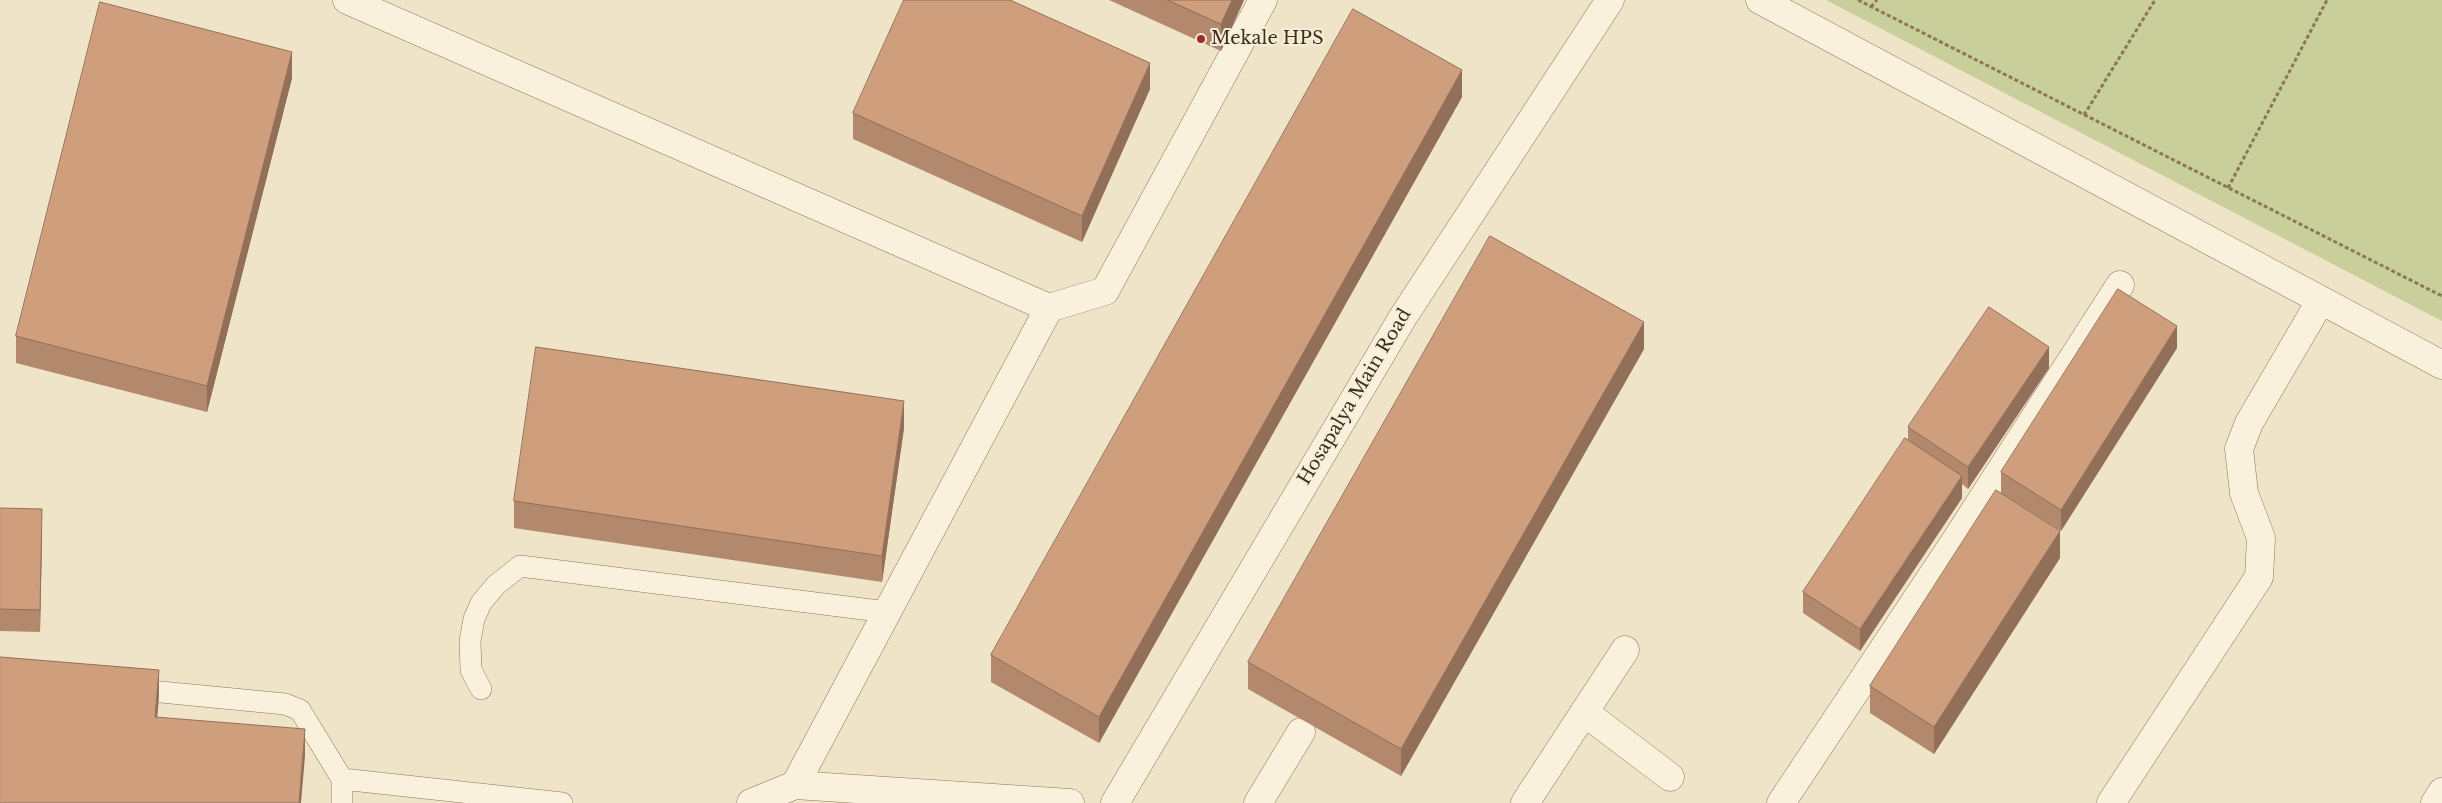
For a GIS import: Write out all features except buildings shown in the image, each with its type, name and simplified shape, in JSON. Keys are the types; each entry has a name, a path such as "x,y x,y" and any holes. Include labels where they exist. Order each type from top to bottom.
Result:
{"street":[{"path":"346,0 1049,308 1105,291 1264,0"},
{"name":"Hosapalya Main Road","path":"1115,803 1403,317 1610,0"},
{"path":"1760,0 2442,365"},
{"path":"1781,803 1954,543 2120,285"},
{"path":"2111,803 2260,577 2260,538 2244,493 2239,449 2249,423 2321,300"},
{"path":"795,785 1049,308"},
{"path":"1525,803 1625,650"},
{"path":"1584,712 1670,777"},
{"path":"1258,803 1301,732"},
{"path":"751,803 795,785 1070,803"},
{"path":"2435,803 2442,792"}],"lane":[{"path":"481,689 471,670 470,641 474,619 481,603 496,585 520,566 887,612"},
{"path":"108,687 285,704 300,710 342,780 342,803"},
{"path":"342,780 562,803"}],"path":[{"path":"1858,0 2442,296"},
{"path":"1872,7 1876,0"},
{"path":"2084,115 2156,0"},
{"path":"2228,188 2327,0"}],"green space":[{"path":"1826,0 2442,0 2442,321"}],"place":[{"name":"Mekale HPS","path":"1201,39"}]}
